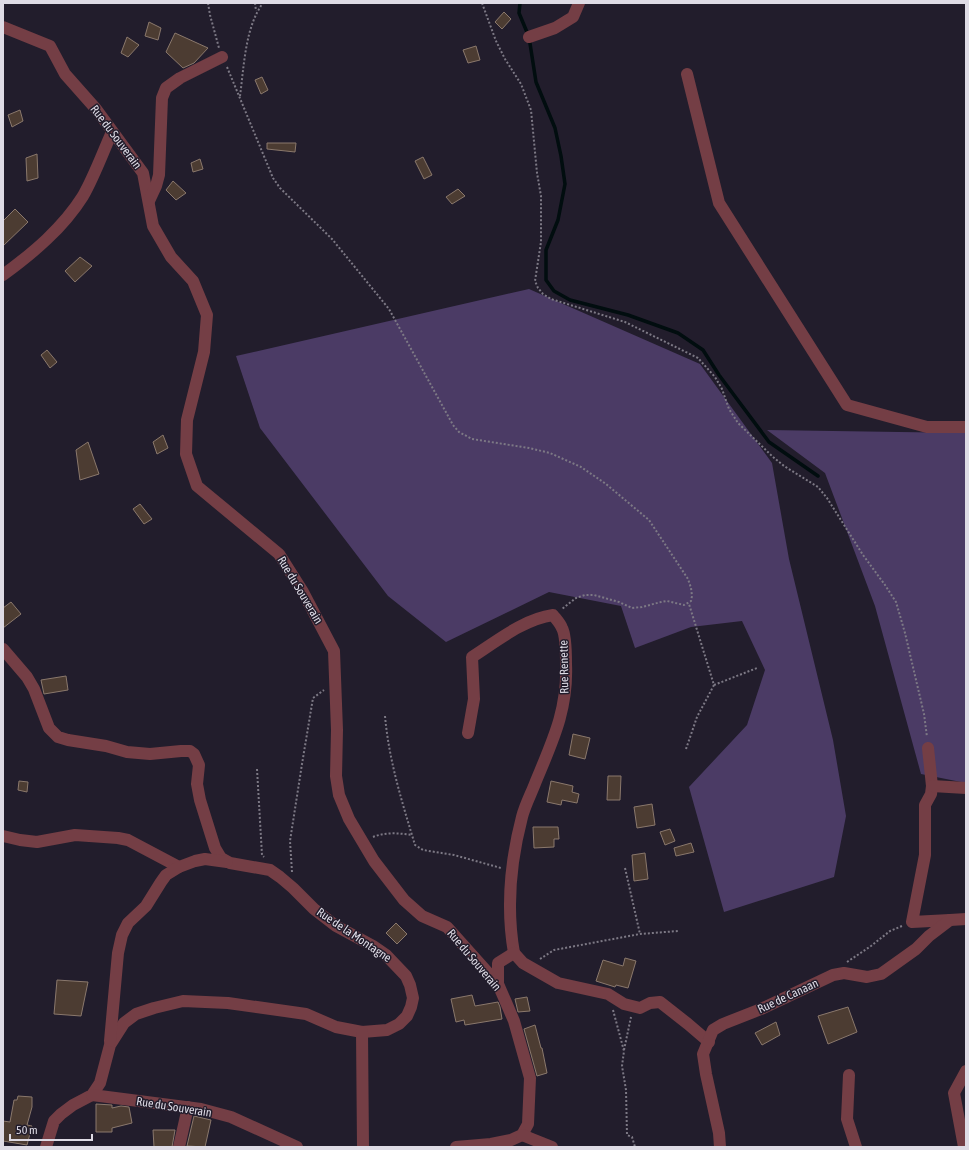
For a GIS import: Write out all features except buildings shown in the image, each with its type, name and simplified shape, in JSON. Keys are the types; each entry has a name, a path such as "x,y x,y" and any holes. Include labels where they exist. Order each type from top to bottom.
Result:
{"street":[{"path":"530,37 555,28 573,17 579,3"},
{"name":"Rue du Souverain","path":"3,27 50,46 65,74 96,109 143,173 153,226 170,257 193,281 207,315 204,352 187,420 186,454 197,486 279,554 303,592 334,651 337,730 336,776 339,795 349,819 362,842 374,861 404,900 422,916 447,927 498,984 514,1021 530,1078 528,1124 522,1135"},
{"path":"149,201 159,175 162,98 166,88 180,78 222,57"},
{"path":"687,74 719,203 846,405 927,427 966,427"},
{"path":"3,275 33,253 65,220 83,195 112,132"},
{"path":"468,733 474,699 472,656 524,624 542,617 553,615"},
{"name":"Rue Renette","path":"514,953 511,934 509,900 513,857 522,816 561,717 567,682 566,652 563,628 553,615"},
{"path":"3,649 27,677 34,689 49,728 53,734 58,737 106,746 127,752 150,754 190,751 194,754 198,765 197,784 200,800 214,848 221,858 230,863"},
{"path":"928,748 932,786 931,794 925,805 925,855 912,922 966,919"},
{"path":"932,786 966,788"},
{"path":"3,836 37,842 75,835 118,838 128,840 179,867"},
{"name":"Rue de la Montagne","path":"92,1095 100,1083 110,1045 118,953 122,935 128,923 146,906 166,875 179,867 195,861 204,859 270,870 293,888 314,909 336,926 373,946 386,955 398,967 410,984 413,998 407,1016 399,1024 387,1030 362,1032 336,1027 306,1014 228,1003 183,1001 136,1014 124,1023 110,1045"},
{"name":"Rue de Canaan","path":"716,1146 719,1133 703,1054 714,1030 723,1024 761,1009 833,975 844,974 867,977 881,974 950,920"},
{"path":"498,984 498,963 514,953 523,963 558,983 608,994 624,1004 640,1008 650,1003 660,1002 708,1042"},
{"path":"362,1032 363,1147"},
{"path":"964,1147 954,1093 966,1071"},
{"path":"849,1074 847,1119 856,1147"},
{"path":"46,1147 54,1121 73,1105 92,1095"},
{"name":"Rue du Souverain","path":"92,1095 201,1109 231,1117 297,1147"},
{"path":"179,1147 188,1107"},
{"path":"456,1147 491,1144 511,1140 522,1135 552,1147"}],"path":[{"path":"208,3 222,57 240,96 273,178 280,188 332,239 389,309 453,425 464,436 480,441 529,448 550,453 581,467 606,484 649,520 688,579 692,596 692,601 689,604 714,685"},
{"path":"255,3 257,12"},
{"path":"240,96 249,37 257,12 263,3"},
{"path":"482,3 488,14 496,41 505,59 521,84 531,110 537,173 541,196 541,242 535,281 538,288 543,294 558,301 625,322 698,358 715,377 722,389 729,409 738,423 784,466 818,486 863,556 896,602 905,633 924,714 928,748"},
{"path":"553,615 576,598 585,595 594,595 619,602 632,608 667,601 684,605 689,604"},
{"path":"686,749 697,718 714,685 757,668"},
{"path":"293,888 290,841 313,698 324,690 336,686"},
{"path":"385,716 393,770 415,845 423,850 454,855 512,871"},
{"path":"257,769 262,855 267,860 270,870"},
{"path":"362,842 378,835 398,833 412,835"},
{"path":"625,868 640,934"},
{"path":"833,975 851,958 871,946 890,931 912,922"},
{"path":"528,966 554,950 640,934 678,931"},
{"path":"633,1006 622,1066 626,1090 627,1135 632,1137 635,1147"},
{"path":"613,1010 624,1051"}],"shaded area":[{"path":"529,289 700,364 772,463 789,559 833,740 846,816 834,877 724,912 689,787 747,725 765,670 742,621 691,627 635,648 621,606 549,592 446,642 388,596 260,428 236,356"},
{"path":"767,430 966,433 966,783 921,774 875,606 825,473"}],"waterway":[{"path":"520,3 519,13 529,37 536,82 555,128 565,184 558,220 546,250 546,280 554,291 570,300 628,315 678,333 703,350 719,375 769,442 818,476"}]}
